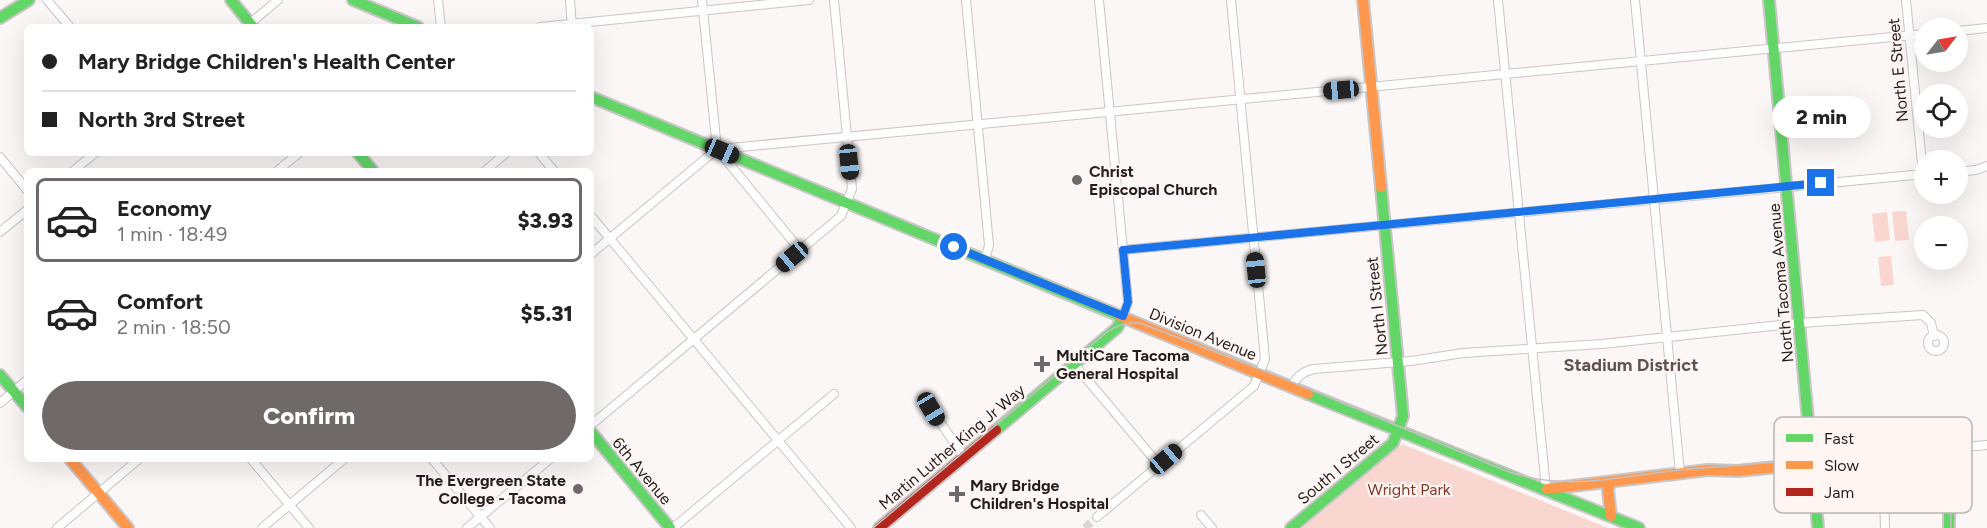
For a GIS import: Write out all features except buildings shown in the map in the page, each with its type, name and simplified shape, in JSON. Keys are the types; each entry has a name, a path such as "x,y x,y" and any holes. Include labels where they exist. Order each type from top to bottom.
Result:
{"main road":[{"path":"0,18 29,0"},
{"path":"231,0 249,24"},
{"path":"353,0 411,24"},
{"name":"North I Street","path":"1363,0 1403,417 1398,429"},
{"name":"North Tacoma Avenue","path":"1769,0 1809,417"},
{"name":"Division Avenue","path":"594,98 1639,528"},
{"path":"360,156 370,168"},
{"name":"Martin Luther King Jr Way","path":"879,528 1117,328 1123,316"},
{"path":"0,375 24,403"},
{"name":"South I Street","path":"1291,528 1393,443 1398,429"},
{"name":"6th Avenue","path":"594,436 672,528"},
{"path":"73,462 128,528"},
{"path":"1546,489 1663,477 1680,473 1725,469 1738,471 1774,467"},
{"path":"1663,477 1680,479 1726,476 1738,471"},
{"path":"1610,483 1608,490 1611,516"},
{"name":"North Tacoma Avenue","path":"1817,513 1818,528"},
{"path":"1948,513 1949,528"}],"street":[{"path":"47,0 67,24"},
{"path":"252,24 278,0"},
{"path":"438,0 441,24"},
{"path":"570,0 572,24"},
{"path":"702,0 717,149 800,250"},
{"path":"581,24 809,0"},
{"path":"594,422 841,216 852,189 834,0"},
{"path":"966,0 990,244 985,260"},
{"path":"1099,0 1128,302 1123,316"},
{"path":"1097,517 1254,386 1265,359 1231,0"},
{"path":"1498,0 1546,489"},
{"path":"1635,0 1680,473"},
{"name":"North E Street","path":"1906,0 1921,150"},
{"path":"1968,30 1987,28"},
{"path":"594,251 717,149 1914,35"},
{"path":"78,168 92,156"},
{"path":"282,168 296,156"},
{"path":"488,168 502,156"},
{"path":"542,156 552,168"},
{"path":"0,157 24,186"},
{"path":"1968,171 1987,166"},
{"path":"1123,250 1914,175"},
{"path":"0,232 24,212"},
{"path":"594,219 851,528"},
{"path":"1292,386 1306,370 1398,362 1463,353 1667,338 1800,323 1923,315 1932,323 1934,336"},
{"path":"1074,364 1159,465"},
{"path":"0,403 24,383"},
{"path":"672,528 834,394"},
{"path":"930,398 931,409 964,456"},
{"path":"1972,446 1987,445"},
{"path":"57,528 135,462"},
{"path":"254,462 309,528"},
{"path":"262,528 340,462"},
{"path":"434,462 490,528"},
{"path":"467,528 546,462"},
{"path":"1885,513 1886,528"},
{"path":"1202,515 1212,528"}],"green space":[{"path":"1906,211 1909,240 1895,241 1892,212"},
{"path":"1887,212 1890,240 1875,242 1872,214"},
{"path":"1891,256 1894,285 1881,286 1878,257"},
{"name":"Wright Park","path":"1402,444 1608,528 1302,528"}],"tunnel":[{"path":"1085,528 1097,517"}],"tram line":[{"path":"873,528 1107,332 1122,324 1135,323 1273,374 1504,470 1526,477 1548,481 1592,481 1680,470 1774,462"},
{"path":"1951,513 1951,528"}],"traffic: fast":[{"path":"0,18 29,0"},
{"path":"231,0 251,24"},
{"path":"353,0 411,24"},
{"path":"1769,0 1808,417"},
{"path":"594,98 1120,316"},
{"path":"360,156 370,168"},
{"path":"1291,528 1393,443 1403,416 1381,187"},
{"path":"996,430 1117,328 1123,316"},
{"path":"0,375 24,403"},
{"path":"1308,394 1639,528"},
{"path":"594,436 670,528"},
{"path":"1817,513 1818,528"},
{"path":"1949,513 1949,528"}],"traffic: slow":[{"path":"1363,0 1381,187"},
{"path":"1120,316 1308,394"},
{"path":"73,462 128,528"},
{"path":"1547,489 1708,470 1738,471 1774,467"},
{"path":"1610,483 1608,490 1611,516"}],"traffic: jam":[{"path":"879,528 996,430"}],"place":[{"name":"Christ Episcopal Church","path":"1077,180"},
{"name":"MultiCare Tacoma General Hospital","path":"1042,364"},
{"name":"The Evergreen State College - Tacoma","path":"578,489"},
{"name":"Mary Bridge Children's Hospital","path":"957,494"}],"district":[{"name":"Stadium District","path":"1631,365"}],"route":[{"path":"954,247 1123,316 1128,302 1123,250 1821,183"}]}
